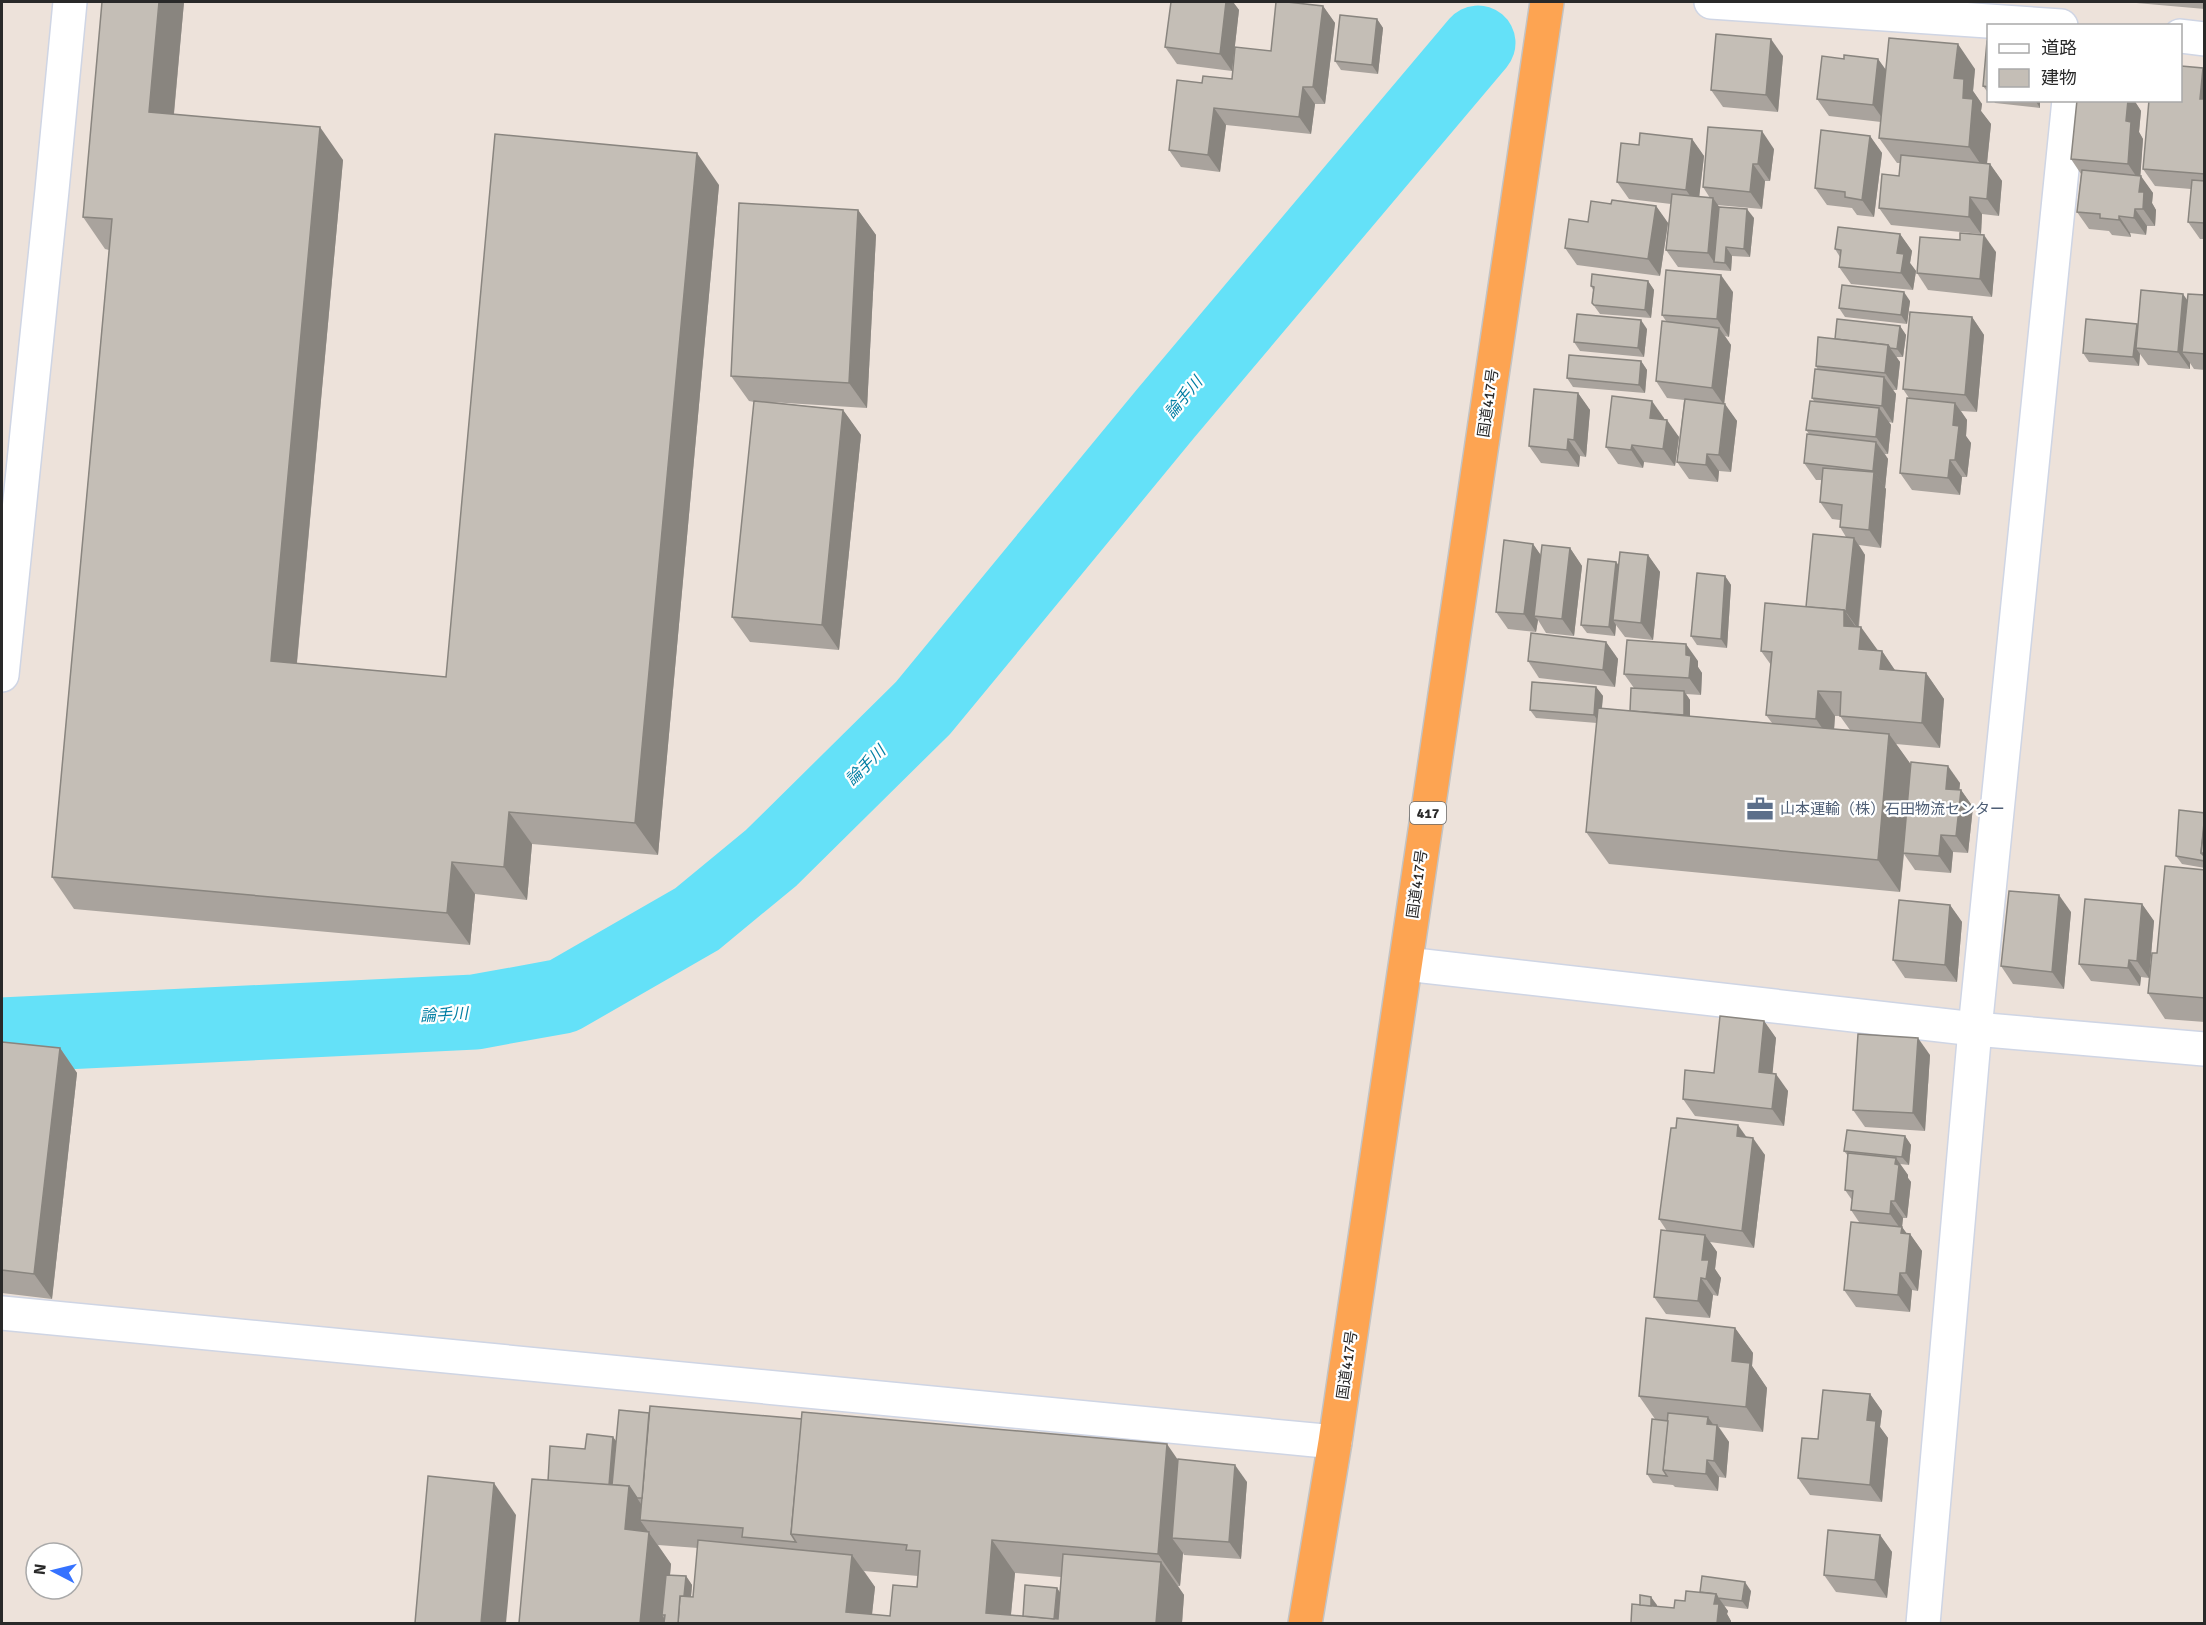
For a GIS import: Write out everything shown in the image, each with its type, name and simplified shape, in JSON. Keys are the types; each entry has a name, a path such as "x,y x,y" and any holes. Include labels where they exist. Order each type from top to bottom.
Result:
{"highway":[{"name":"国道417号","path":"1305,1623 1335,1442 1547,2"}],"street":[{"path":"2,675 8,544 52,190 70,2"},
{"path":"1711,2 2032,24"},
{"path":"2182,36 2205,39"},
{"path":"1923,1623 1975,1029 2069,102"},
{"path":"1406,964 1975,1029 2205,1049"},
{"path":"2,1313 1335,1442"}],"building":[{"path":"102,2 159,2 149,112 320,127 271,661 446,677 495,134 697,153 635,823 509,812 504,867 452,862 447,913 52,877 112,219 83,217"},
{"path":"1171,2 1226,2 1220,54 1165,47"},
{"path":"1276,2 1323,6 1313,87 1303,87 1299,117 1214,108 1208,155 1169,150 1177,80 1202,83 1203,76 1232,79 1235,47 1271,51"},
{"path":"1340,15 1377,19 1372,65 1335,61"},
{"path":"1716,34 1771,39 1766,95 1711,90"},
{"path":"1889,38 1958,44 1954,78 1964,79 1963,98 1973,99 1969,147 1879,138"},
{"path":"1987,41 1987,87 1983,86"},
{"path":"1844,55 1878,59 1873,105 1817,99 1822,56 1844,59"},
{"path":"2182,66 2203,68 2200,99 2205,99 2205,174 2143,169 2149,102 2182,102"},
{"path":"2077,102 2128,102 2126,121 2131,122 2128,164 2071,159"},
{"path":"1708,127 1762,131 1758,164 1753,164 1750,192 1703,187"},
{"path":"1821,130 1870,136 1862,200 1845,197 1845,192 1815,188"},
{"path":"1640,133 1692,139 1686,190 1617,182 1621,143 1639,145"},
{"path":"1901,155 1990,164 1987,199 1970,197 1969,217 1879,208 1882,174 1899,176"},
{"path":"2082,170 2141,176 2139,192 2144,192 2143,209 2135,209 2134,218 2119,216 2119,220 2100,218 2100,214 2077,212"},
{"path":"2192,180 2205,181 2205,223 2188,222"},
{"path":"1672,194 1713,198 1708,253 1666,250"},
{"path":"1612,200 1656,206 1648,259 1565,248 1569,219 1588,222 1591,201 1611,204"},
{"path":"739,203 858,210 849,383 731,376"},
{"path":"1719,207 1747,209 1744,249 1726,247 1725,263 1714,262"},
{"path":"1838,227 1900,234 1897,253 1904,254 1901,273 1839,267 1841,250 1835,249"},
{"path":"1960,233 1984,235 1980,279 1917,273 1920,237 1960,240"},
{"path":"1666,270 1721,275 1717,319 1662,315"},
{"path":"1592,274 1648,281 1645,310 1594,305 1592,303 1594,287 1591,286"},
{"path":"1842,285 1904,292 1901,315 1839,308"},
{"path":"2141,290 2183,294 2178,352 2136,348"},
{"path":"2188,294 2205,295 2205,354 2182,352"},
{"path":"1910,312 1972,317 1965,395 1903,389"},
{"path":"1577,314 1641,320 1638,348 1574,342"},
{"path":"1837,319 1900,326 1897,349 1890,348 1888,345 1835,339"},
{"path":"2086,319 2137,324 2133,357 2083,353"},
{"path":"1662,321 1719,328 1712,388 1656,381"},
{"path":"1818,337 1888,345 1885,373 1816,366"},
{"path":"1569,355 1641,361 1639,385 1567,378"},
{"path":"1815,369 1884,377 1882,406 1812,398"},
{"path":"1534,389 1578,393 1574,440 1568,439 1567,450 1529,446"},
{"path":"1612,396 1652,401 1650,418 1667,420 1663,449 1632,445 1631,450 1606,447"},
{"path":"1907,398 1955,403 1953,425 1959,426 1955,460 1950,460 1948,478 1900,473"},
{"path":"1685,399 1725,404 1719,455 1707,454 1706,465 1677,462"},
{"path":"754,401 843,410 822,625 732,617"},
{"path":"1810,401 1879,408 1876,437 1806,430"},
{"path":"1807,434 1876,442 1873,471 1804,463"},
{"path":"1823,468 1874,472 1869,530 1840,527 1842,505 1820,502"},
{"path":"1813,534 1854,538 1846,612 1806,607"},
{"path":"1504,540 1533,544 1524,614 1496,612"},
{"path":"1542,545 1570,548 1562,619 1534,616"},
{"path":"1620,552 1648,555 1641,623 1613,620"},
{"path":"1588,559 1616,562 1609,627 1581,625"},
{"path":"1697,573 1725,576 1721,639 1691,636"},
{"path":"1765,603 1844,610 1844,626 1861,627 1859,649 1882,651 1880,669 1926,673 1922,723 1840,716 1841,692 1818,691 1816,719 1766,715 1772,652 1761,651"},
{"path":"1531,633 1606,642 1603,670 1528,661"},
{"path":"1627,640 1686,644 1686,655 1691,656 1689,678 1624,674"},
{"path":"1532,682 1596,687 1594,715 1530,710"},
{"path":"1631,688 1684,691 1684,715 1630,711"},
{"path":"1598,708 1889,734 1878,860 1586,832"},
{"path":"1911,762 1948,766 1946,789 1961,790 1956,836 1941,835 1939,856 1903,853"},
{"path":"2179,810 2205,813 2201,853 2205,861 2176,856"},
{"path":"2205,819 2205,853 2201,853"},
{"path":"2165,866 2205,870 2205,998 2148,993 2152,953 2157,953"},
{"path":"2009,891 2059,895 2052,972 2001,966"},
{"path":"2085,899 2142,904 2137,961 2129,960 2128,968 2079,964"},
{"path":"1899,900 1950,905 1945,965 1893,960"},
{"path":"1720,1016 1764,1021 1759,1072 1776,1074 1772,1109 1683,1099 1685,1070 1714,1073"},
{"path":"1858,1034 1918,1038 1913,1113 1853,1110"},
{"path":"2,1042 60,1048 34,1274 2,1270"},
{"path":"1677,1118 1738,1125 1737,1136 1753,1138 1742,1231 1659,1219 1671,1128 1676,1128"},
{"path":"1847,1130 1905,1136 1902,1157 1844,1151"},
{"path":"1848,1153 1896,1158 1895,1164 1899,1165 1895,1201 1891,1201 1890,1214 1851,1210 1853,1191 1845,1190"},
{"path":"1851,1222 1902,1227 1901,1233 1910,1234 1906,1273 1900,1273 1898,1295 1844,1290"},
{"path":"1661,1230 1705,1235 1702,1260 1709,1260 1706,1279 1701,1278 1698,1301 1654,1297"},
{"path":"1646,1318 1735,1328 1732,1361 1750,1363 1746,1407 1639,1396"},
{"path":"1823,1390 1870,1394 1867,1420 1876,1421 1870,1485 1798,1478 1802,1438 1818,1439"},
{"path":"650,1406 802,1419 791,1534 796,1542 742,1537 743,1528 640,1520"},
{"path":"619,1410 649,1413 642,1498 637,1498 629,1486 612,1485"},
{"path":"802,1412 1167,1444 1158,1554 992,1540 986,1613 1058,1619 1063,1554 1161,1562 1156,1623 678,1623 680,1596 693,1597 698,1540 852,1555 846,1612 890,1616 893,1585 917,1587 920,1551 906,1550 907,1545 791,1534"},
{"path":"1668,1413 1708,1417 1707,1424 1717,1425 1714,1461 1707,1460 1706,1474 1663,1470"},
{"path":"1652,1419 1668,1421 1663,1470 1667,1476 1647,1474"},
{"path":"587,1434 613,1437 609,1485 548,1481 550,1446 585,1449"},
{"path":"1178,1459 1235,1465 1229,1542 1172,1538"},
{"path":"428,1476 494,1483 481,1623 415,1623"},
{"path":"532,1479 629,1486 625,1529 649,1532 640,1623 519,1623"},
{"path":"1828,1530 1880,1535 1875,1580 1824,1575"},
{"path":"666,1575 686,1576 684,1596 680,1596 678,1623 664,1623 665,1615 662,1615"},
{"path":"1702,1576 1745,1582 1742,1601 1718,1598 1716,1594 1700,1592"},
{"path":"1025,1585 1057,1588 1054,1619 1023,1616"},
{"path":"1686,1591 1716,1594 1714,1604 1719,1604 1717,1623 1631,1623 1632,1604 1674,1608 1675,1600 1685,1601"},
{"path":"1640,1595 1651,1597 1651,1606 1640,1605"}],"waterway":[{"name":"論手川","path":"2,1035 475,1012 563,996 697,919 771,858 923,708 1166,413 1478,43"}],"place":[{"name":"山本運輸（株）石田物流センター","path":"1760,809"}]}
